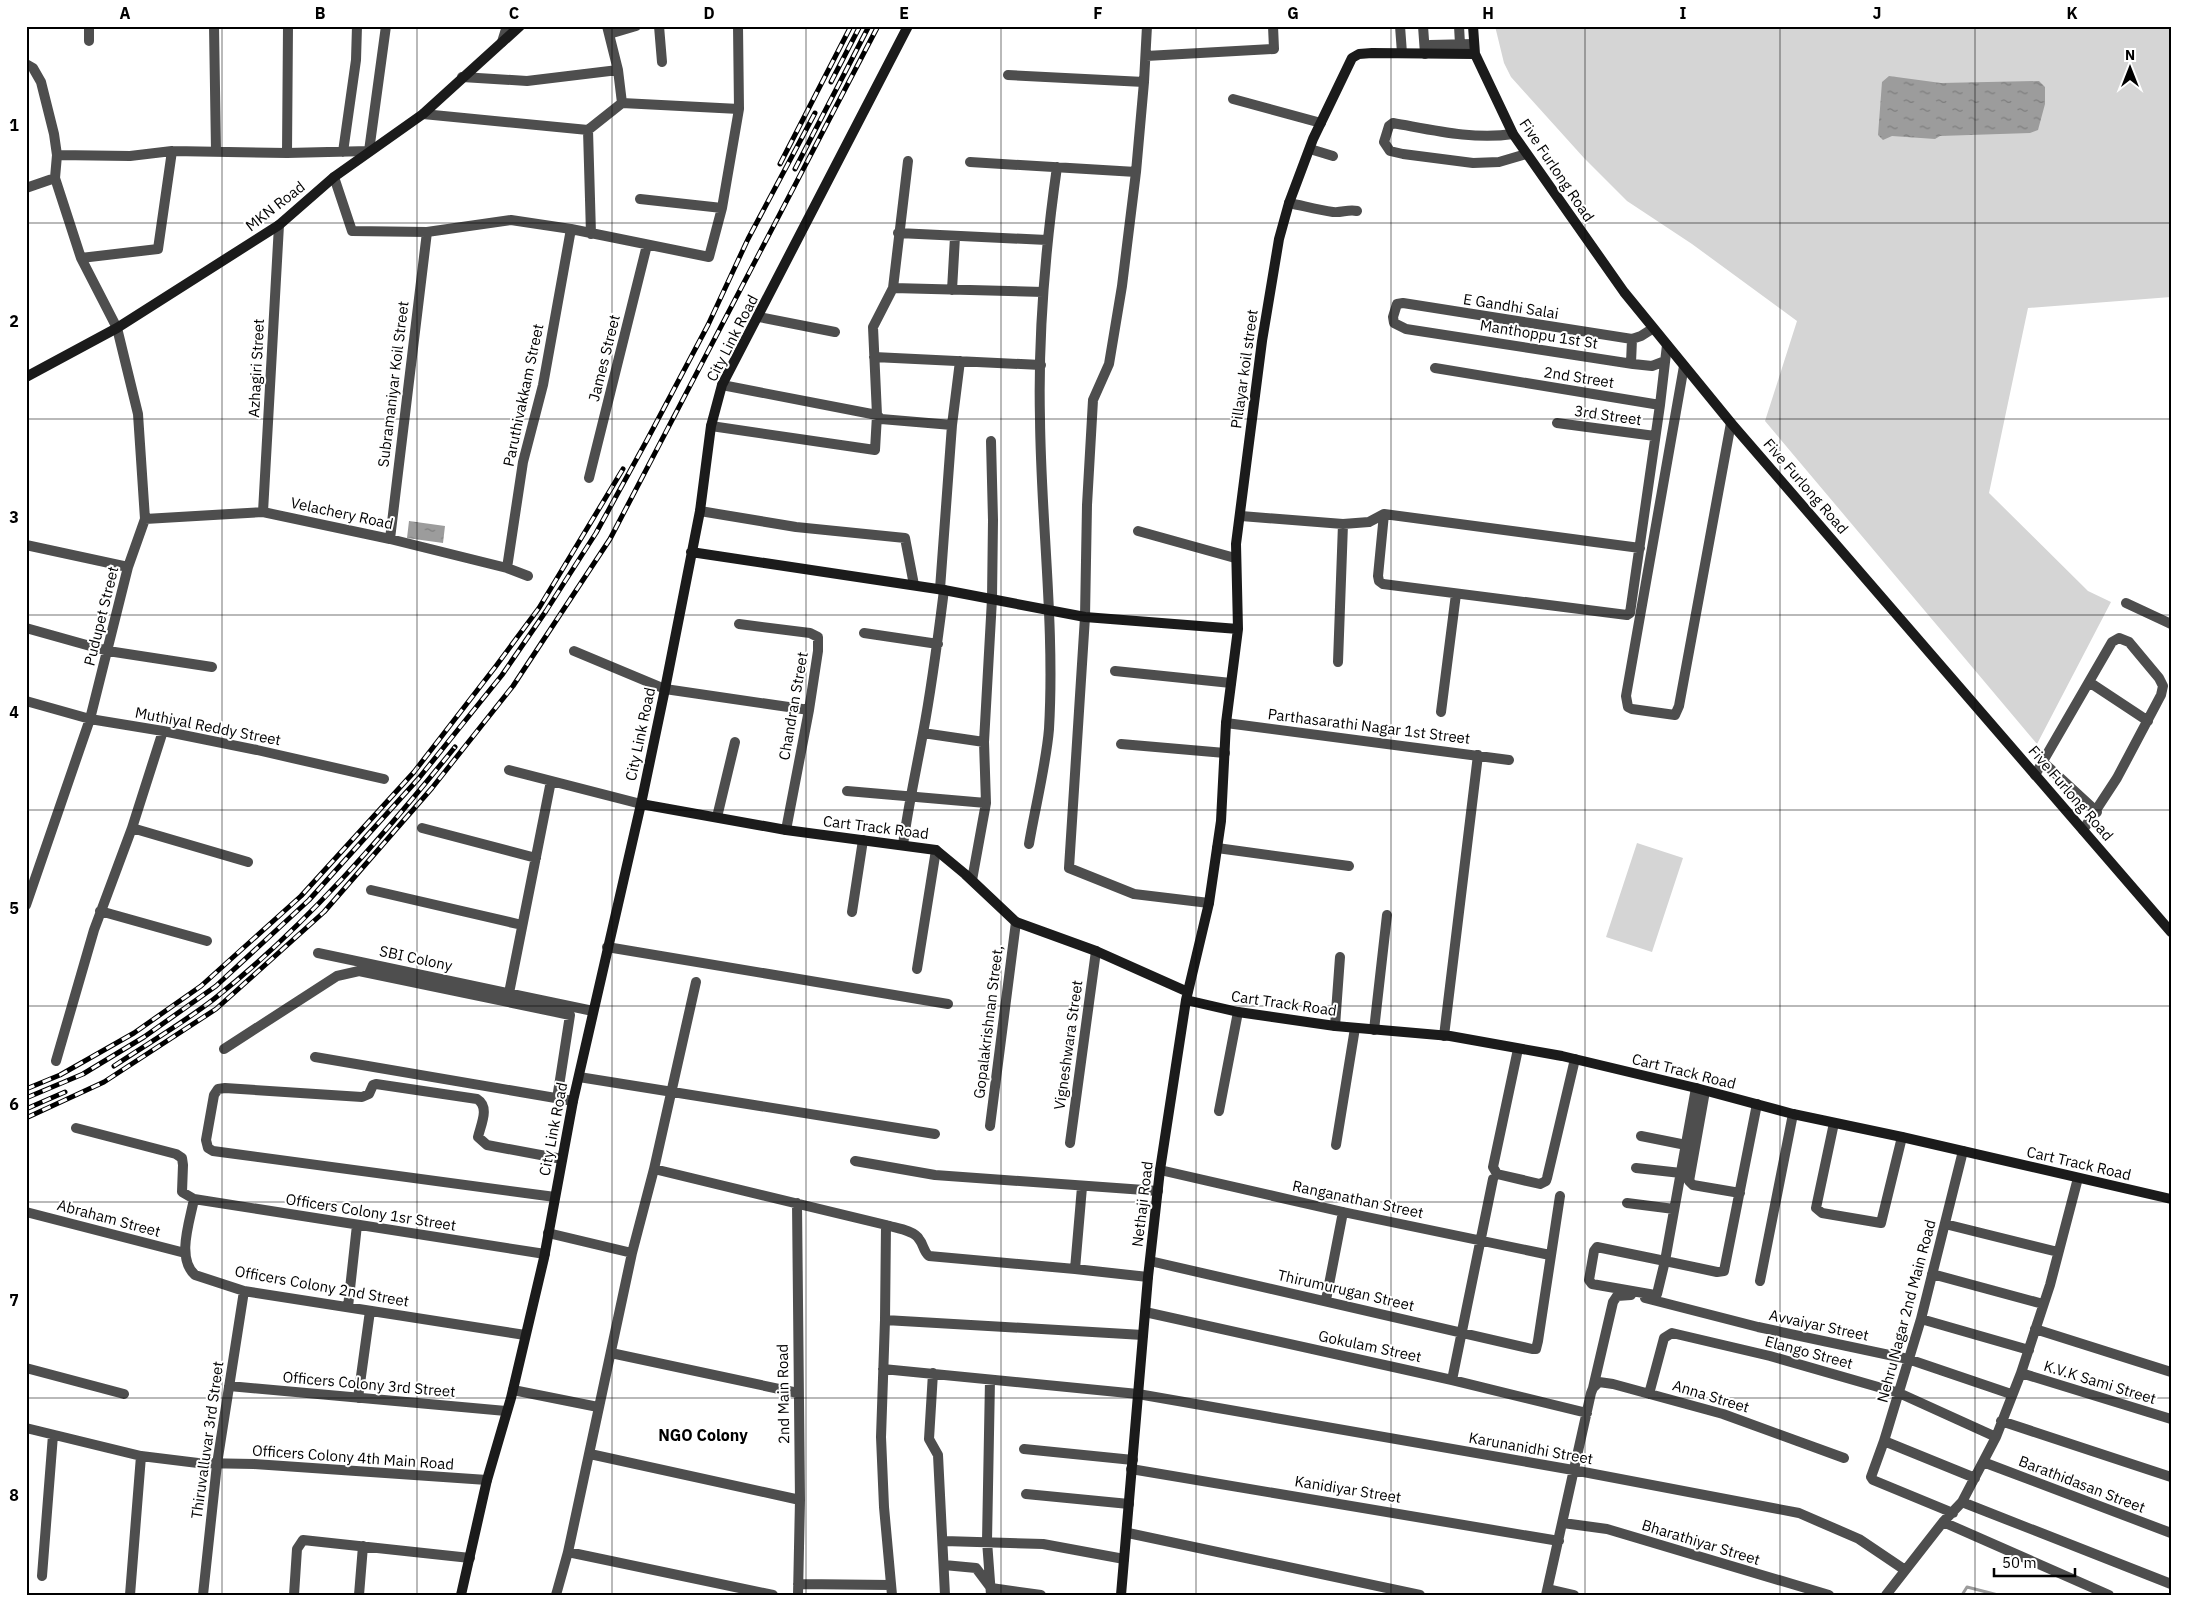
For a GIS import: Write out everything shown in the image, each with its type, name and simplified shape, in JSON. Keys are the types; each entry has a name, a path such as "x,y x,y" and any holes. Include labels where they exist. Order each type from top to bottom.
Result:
{"street":[{"path":"89,26 89,41"},
{"path":"214,26 216,151"},
{"path":"287,153 288,26"},
{"path":"343,152 356,60 357,26"},
{"path":"57,155 130,156 172,151 287,153 369,151 386,26"},
{"path":"502,42 507,26"},
{"name":"MKN Road","path":"26,378 117,328 279,225 334,177 422,114 520,26"},
{"path":"622,103 618,70 608,30 636,26"},
{"path":"659,26 662,62"},
{"path":"334,177 352,232 427,232 511,220 571,229 709,257 722,208 739,109 738,26"},
{"name":"City Link Road","path":"461,1595 487,1480 513,1390 545,1254 573,1101 641,804 665,689 700,510 711,426 722,385 759,317 908,26"},
{"path":"1147,26 1136,172 1109,364 1092,400 1086,505 1084,617 1070,868 1134,894 1209,903"},
{"path":"1146,56 1274,48 1273,26"},
{"path":"1400,26 1402,54"},
{"path":"1423,26 1429,51"},
{"path":"1429,26 1429,51"},
{"path":"1459,26 1460,44"},
{"name":"Five Furlong Road","path":"1473,26 1474,49 1513,134 1652,329 2171,932"},
{"path":"1429,51 1460,44 1474,49"},
{"name":"Pillayar koil street","path":"1221,821 1226,723 1238,629 1235,558 1262,341 1279,239 1290,202 1321,123 1352,58 1366,54 1402,54 1474,49"},
{"path":"26,64 33,68 39,76 54,134 57,155 55,178 26,188"},
{"path":"462,77 527,81 618,70"},
{"path":"1008,75 1144,82"},
{"path":"1233,99 1321,123"},
{"path":"422,114 588,130 622,103 739,109"},
{"path":"1513,134 1500,136 1435,132 1393,123 1389,126 1384,142 1390,150 1403,154 1473,163 1499,162 1526,154"},
{"path":"588,130 591,234"},
{"path":"1310,149 1333,156"},
{"path":"81,258 158,249 172,151"},
{"path":"711,426 875,450 877,416 873,328 893,288 908,161"},
{"path":"970,162 1136,172"},
{"path":"1029,844 1049,730 1050,610 1040,419 1043,292 1047,240 1057,167"},
{"name":"Pudupet Street","path":"26,905 90,719 128,567 145,519 138,414 117,328 81,258 55,178"},
{"path":"640,199 722,208"},
{"path":"1290,202 1322,210 1357,211"},
{"name":"Azhagiri Street","path":"263,512 279,225"},
{"name":"Paruthivakkam Street","path":"507,568 523,462 543,386 571,229"},
{"name":"Subramaniyar Koil Street","path":"390,539 427,232"},
{"path":"898,233 1047,240"},
{"path":"952,290 955,237"},
{"name":"James Street","path":"589,478 648,245"},
{"path":"893,288 1043,292"},
{"name":"E Gandhi Salai","path":"1406,329 1394,323 1393,317 1396,304 1632,339"},
{"path":"759,317 835,332"},
{"name":"Manthoppu 1st St","path":"1406,329 1652,366 1665,360"},
{"path":"1631,363 1632,339 1642,336 1652,329"},
{"path":"1384,514 1379,580 1383,584 1628,615 1630,613 1640,548 1667,345"},
{"path":"874,357 1041,364"},
{"path":"903,846 938,644 952,425 960,361"},
{"path":"1684,366 1626,696 1628,707 1632,709 1675,715 1679,706 1731,423"},
{"name":"2nd Street","path":"1435,368 1660,405"},
{"path":"722,385 877,416 881,419 952,425"},
{"name":"3rd Street","path":"1557,423 1656,436"},
{"path":"972,880 986,803 984,742 992,600 994,520 991,441"},
{"path":"700,510 796,527 905,538 914,585"},
{"name":"Velachery Road","path":"145,519 263,512 390,539 507,568 528,576"},
{"path":"1241,516 1343,524 1369,522 1384,514 1640,548"},
{"path":"1338,662 1343,524"},
{"path":"1138,531 1235,558"},
{"path":"26,545 128,567"},
{"path":"691,552 914,585 1084,617 1238,629"},
{"path":"1441,712 1456,594"},
{"path":"2126,602 2171,624"},
{"name":"Chandran Street","path":"739,624 810,633 818,637 818,651 809,710 786,830"},
{"path":"26,628 108,651 212,666"},
{"path":"864,632 938,644"},
{"path":"2036,775 2112,642 2120,638 2129,642 2162,686 2161,695 2097,812 2083,830"},
{"path":"574,651 665,689 809,710"},
{"path":"1115,671 1231,683"},
{"path":"2089,682 2148,721"},
{"name":"Muthiyal Reddy Street","path":"26,701 90,719 163,730 384,779"},
{"name":"Parthasarathi Nagar 1st Street","path":"1226,723 1509,760"},
{"path":"56,1061 100,911 132,828 163,730"},
{"path":"923,733 984,742"},
{"path":"717,818 735,742"},
{"path":"1121,744 1225,753"},
{"path":"1444,1036 1478,755"},
{"path":"2043,762 2097,812"},
{"path":"508,770 641,804"},
{"path":"509,993 551,782"},
{"path":"847,791 986,803"},
{"name":"Cart Track Road","path":"641,804 786,830 936,850 972,880 1016,922 1096,951 1187,996 1238,1012 1335,1026 1444,1036 1575,1059 1793,1114 1902,1137 2171,1200"},
{"name":"Nethaji Road","path":"1121,1595 1128,1533 1148,1277 1160,1170 1187,996 1209,903 1221,821"},
{"path":"132,828 248,862"},
{"path":"422,828 536,858"},
{"path":"852,912 863,840"},
{"path":"1217,848 1349,866"},
{"path":"917,969 936,850"},
{"path":"371,890 522,925"},
{"path":"100,911 207,942"},
{"path":"1374,1030 1387,915"},
{"name":"Gopalakrishnan Street,","path":"990,1126 1016,922"},
{"path":"607,947 948,1004"},
{"name":"Vigneshwara Street","path":"1070,1143 1096,951"},
{"name":"SBI Colony","path":"318,953 593,1011"},
{"path":"1335,1026 1340,957"},
{"path":"224,1049 337,976 358,971 570,1015 557,1098"},
{"path":"556,1595 568,1552 632,1253 654,1169 696,982"},
{"path":"1219,1111 1238,1012"},
{"path":"1336,1145 1355,1028"},
{"path":"1518,1049 1493,1167 1497,1174 1540,1184 1546,1182 1575,1059"},
{"path":"315,1057 573,1101"},
{"path":"579,1077 935,1134"},
{"path":"555,1197 213,1151 208,1148 206,1140 214,1095 218,1089 225,1088 362,1097 369,1094 373,1085 376,1084 477,1099 482,1102 485,1108 478,1137 481,1142 487,1145 562,1159"},
{"path":"1700,1089 1686,1145 1665,1261 1657,1294 1592,1284 1589,1280 1594,1250 1597,1247 1665,1261 1717,1272 1724,1271 1757,1104"},
{"path":"1700,1089 1689,1181 1693,1186 1740,1193"},
{"path":"1760,1280 1793,1114"},
{"path":"1834,1123 1816,1208 1822,1213 1881,1223 1902,1137"},
{"path":"76,1128 176,1154 182,1158 182,1192 194,1199 185,1253"},
{"path":"1641,1136 1686,1145"},
{"name":"Nehru Nagar 2nd Main Road","path":"1953,1513 1871,1477 1884,1441 1921,1318 1963,1151"},
{"path":"855,1161 935,1175 1158,1191"},
{"path":"1636,1168 1681,1173"},
{"path":"654,1169 886,1225 915,1234 919,1238 924,1252 930,1256 1148,1277"},
{"name":"Ranganathan Street","path":"1160,1170 1343,1212 1550,1255"},
{"path":"1886,1595 1943,1522 1962,1502 1996,1436 2011,1394 2021,1373 2043,1304 2078,1178"},
{"path":"1452,1380 1460,1333 1493,1179"},
{"path":"1075,1269 1082,1187"},
{"path":"1550,1255 1560,1196"},
{"name":"Officers Colony 1sr Street","path":"194,1199 545,1254"},
{"name":"2nd Main Road","path":"797,1203 800,1500 798,1590"},
{"path":"1627,1203 1674,1209"},
{"name":"Abraham Street","path":"26,1212 185,1253"},
{"path":"1326,1300 1343,1212"},
{"path":"1945,1224 2058,1252"},
{"path":"348,1307 357,1225"},
{"path":"798,1590 892,1590 884,1507 881,1437 886,1225"},
{"path":"548,1233 632,1253"},
{"name":"Officers Colony 2nd Street","path":"185,1253 189,1270 195,1275 244,1291 525,1335"},
{"name":"Thirumurugan Street","path":"1150,1261 1326,1300 1460,1333 1536,1348 1550,1255"},
{"path":"1932,1274 2043,1304"},
{"name":"Thiruvalluvar 3rd Street","path":"203,1595 217,1464 244,1291"},
{"name":"Avvaiyar Street","path":"1593,1388 1613,1302 1617,1296 1630,1295 1758,1327 1908,1359 2011,1394"},
{"path":"358,1398 370,1311"},
{"name":"Gokulam Street","path":"1145,1312 1452,1380 1587,1413"},
{"path":"1921,1318 2028,1350"},
{"path":"885,1320 1143,1335"},
{"path":"2035,1329 2171,1372"},
{"name":"Elango Street","path":"1649,1394 1664,1338 1672,1333 1770,1356 1899,1393 1996,1436"},
{"path":"612,1353 798,1393"},
{"path":"26,1368 124,1394"},
{"name":"Karunanidhi Street","path":"883,1369 1138,1394 1572,1470 1799,1513 1859,1539 1905,1570"},
{"name":"K.V.K Sami Street","path":"2021,1373 2171,1419"},
{"path":"933,1374 929,1439 938,1455 946,1595"},
{"path":"990,1380 987,1541 991,1591"},
{"name":"Anna Street","path":"1593,1388 1599,1382 1605,1382 1723,1414 1844,1458"},
{"name":"Officers Colony 3rd Street","path":"229,1386 506,1411"},
{"path":"1574,1595 1547,1592 1563,1523 1572,1470 1593,1388"},
{"path":"513,1390 598,1407"},
{"path":"2001,1421 2171,1477"},
{"name":"Officers Colony 4th Main Road","path":"26,1428 140,1456 217,1464 254,1464 487,1480"},
{"path":"42,1576 53,1434"},
{"path":"1884,1441 1975,1478"},
{"name":"Kanidiyar Street","path":"1024,1449 1132,1464 1559,1541"},
{"path":"590,1454 800,1500"},
{"path":"130,1595 140,1456"},
{"name":"Barathidasan Street","path":"1983,1462 2171,1533"},
{"path":"1026,1494 1129,1504"},
{"path":"1962,1502 2171,1584"},
{"path":"1943,1522 2109,1595"},
{"name":"Bharathiyar Street","path":"1563,1523 1607,1529 1829,1595"},
{"path":"1128,1533 1420,1595"},
{"path":"294,1595 296,1549 303,1540 470,1558"},
{"path":"944,1541 1042,1544 1124,1559"},
{"path":"359,1595 363,1546"},
{"path":"568,1552 773,1595"},
{"path":"944,1565 976,1568 991,1591"},
{"path":"991,1591 1042,1595"}],"shaded area":[{"path":"1495,26 2171,26 2171,297 2028,308 1989,493 2088,591 2111,602 2037,744 1765,421 1797,321 1692,244 1627,201 1584,158 1511,77 1504,63"},
{"path":"1637,843 1683,858 1652,952 1606,937"}],"water":[{"path":"1889,76 1941,83 2039,81 2045,87 2045,104 2038,130 2030,133 1940,136 1935,139 1892,136 1883,140 1878,135 1882,82"},
{"path":"409,521 445,526 443,543 407,538"}],"waterway":[{"path":"1962,1595 1967,1587 1998,1595"}],"railway":[{"path":"780,164 851,26"},
{"path":"831,82 860,26"},
{"path":"795,169 869,26"},
{"path":"26,1118 104,1082 216,1009 324,912 432,788 513,686 610,539 878,26"},
{"path":"26,1098 83,1074 144,1037 216,986 309,900 419,778 502,675 596,533 708,325 748,239 815,113"},
{"path":"26,1089 60,1075 134,1033 201,986 301,896 414,772 496,666 539,608 623,469"},
{"path":"114,1066 202,1008 280,942 371,847 455,747"},
{"path":"26,1109 65,1092"}],"district":[{"name":"NGO Colony","path":"703,1435"}]}
